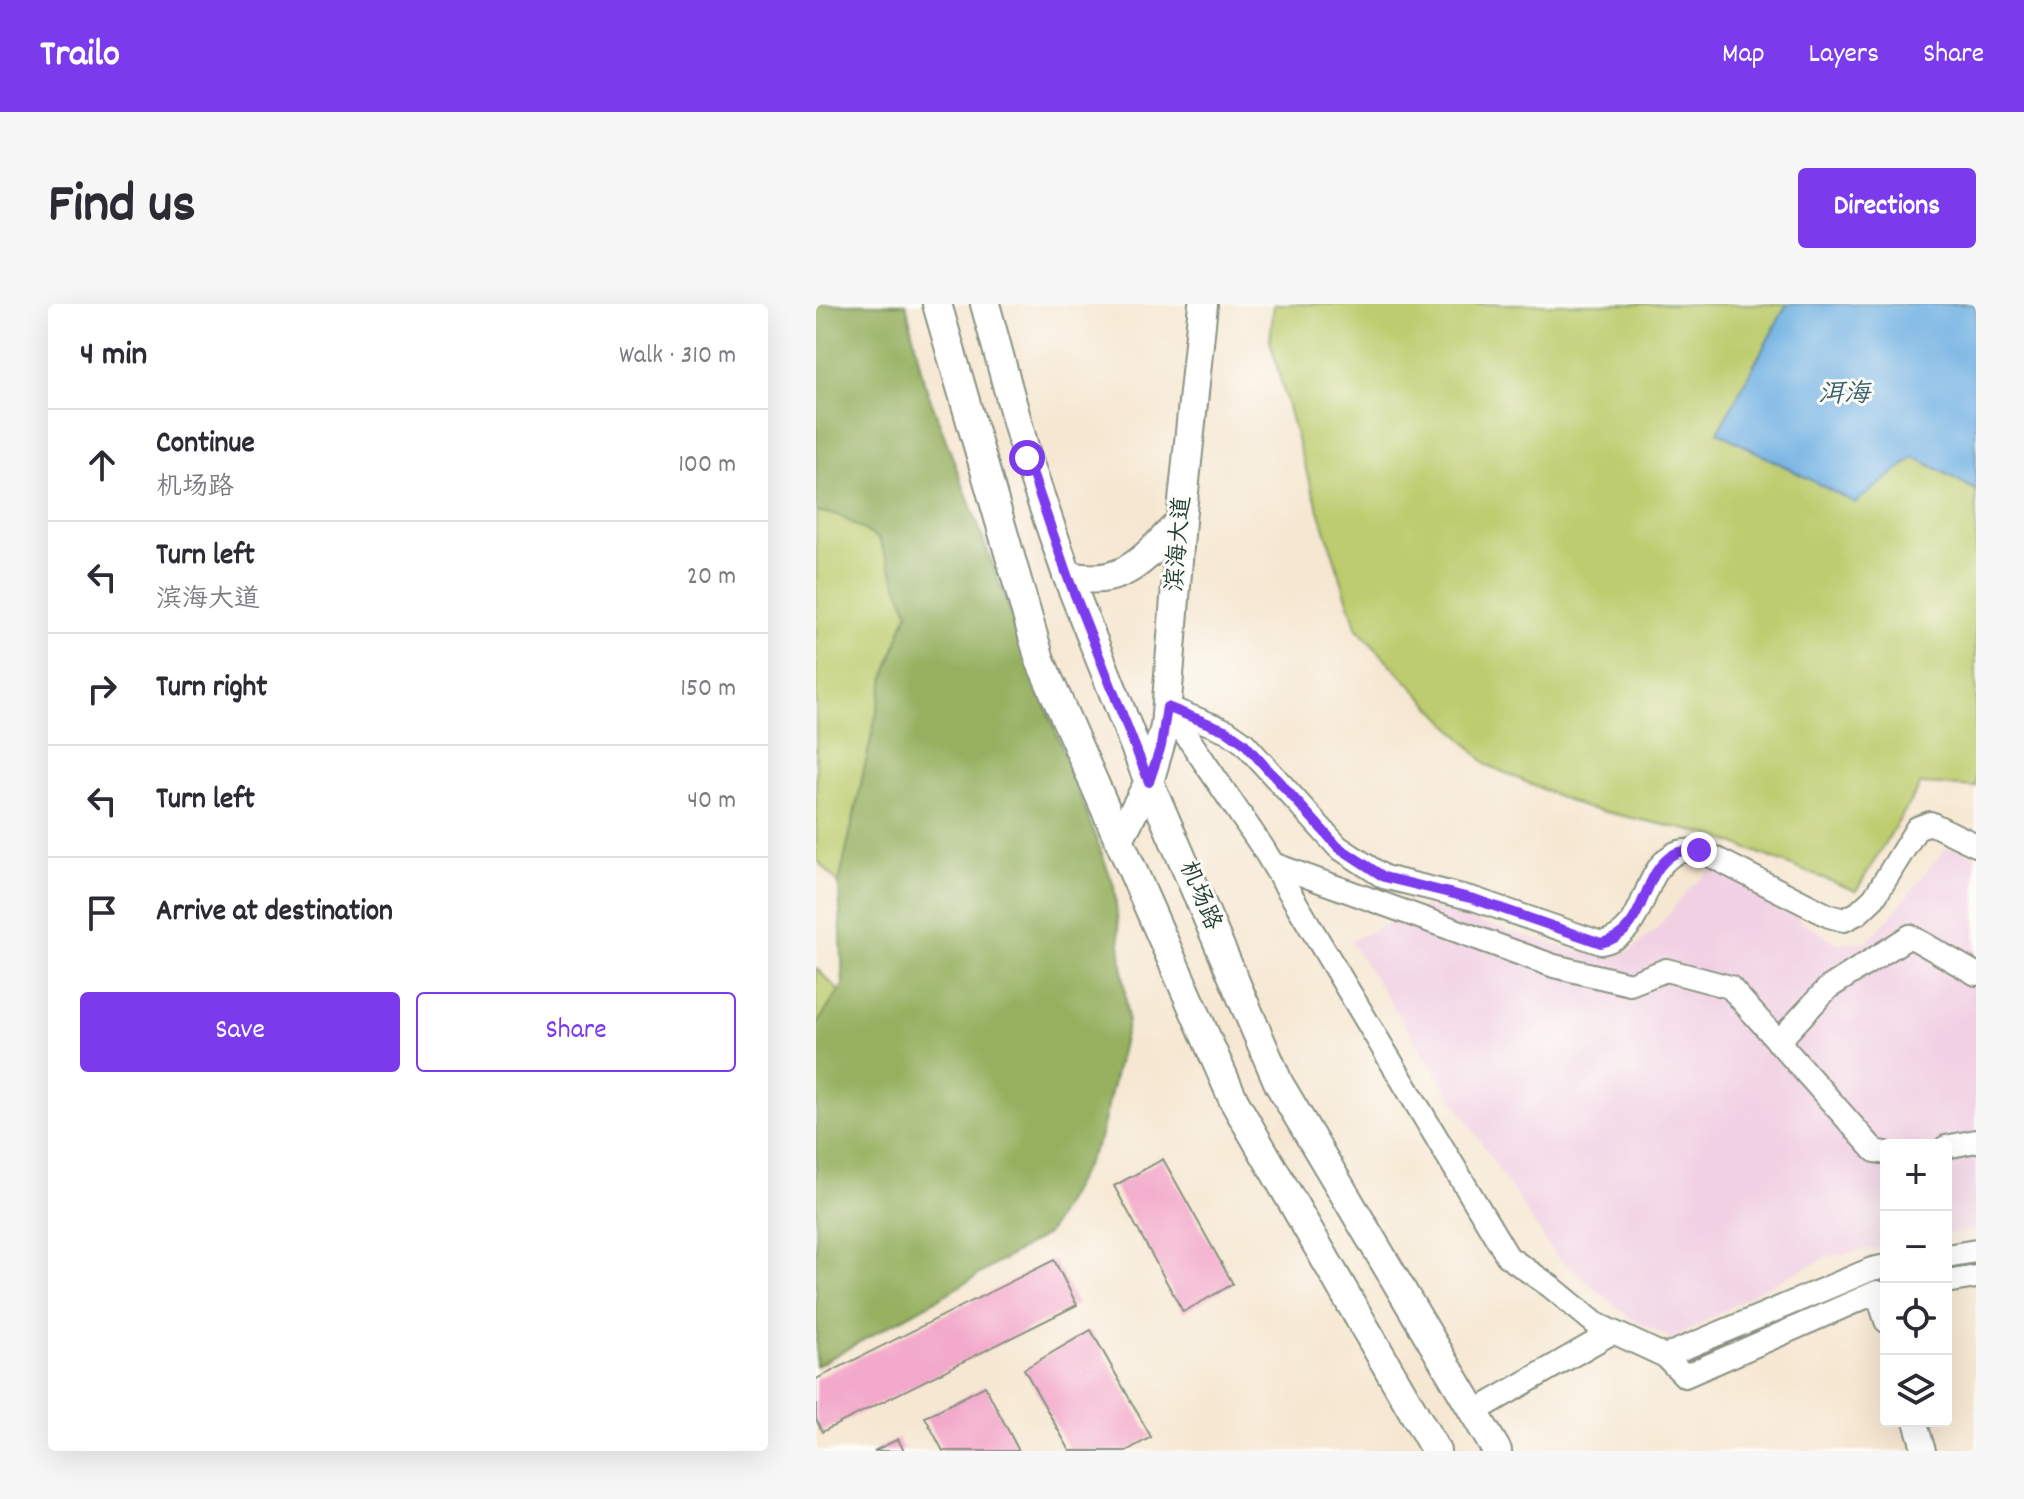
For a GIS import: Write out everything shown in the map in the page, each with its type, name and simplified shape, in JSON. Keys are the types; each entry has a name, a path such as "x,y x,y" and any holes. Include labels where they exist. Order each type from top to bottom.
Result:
{"main road":[{"name":"机场路","path":"937,304 1040,660 1234,1101 1436,1451"},
{"name":"机场路","path":"985,304 1027,458 1067,575 1149,782 1279,1084 1497,1451"},
{"name":"滨海大道","path":"1119,839 1149,782 1161,746 1203,304"},
{"path":"1067,575 1088,581 1114,578 1141,561 1181,521"}],"street":[{"path":"1167,707 1227,731 1244,743 1338,847 1384,877 1474,899 1601,943 1617,939 1628,930 1661,866 1676,852 1699,850 1829,916 1844,920 1858,913 1874,898 1917,828 1930,823 1976,845"},
{"path":"1167,707 1273,864 1508,1257 1596,1324 1665,1356 1685,1376 1880,1293"},
{"path":"1273,864 1554,966 1630,984 1666,970 1730,987 1875,1151 1880,1152"},
{"path":"1778,1042 1828,988 1910,936 1976,974"},
{"path":"1952,1146 1976,1141"},
{"path":"1952,1255 1976,1251"},
{"path":"1665,1356 1880,1267"},
{"path":"1952,1281 1976,1277"},
{"path":"1474,1412 1613,1332"},
{"path":"1917,1427 1924,1451"}],"shaded area":[{"path":"1956,846 1976,857 1976,1230 1952,1234 1952,1139 1880,1139 1880,1247 1831,1256 1765,1287 1673,1340 1630,1318 1553,1253 1350,941 1425,906 1579,952 1630,951 1657,929 1687,891 1711,870 1744,885 1837,943 1867,941 1944,850"}],"green space":[{"path":"816,304 906,304 924,382 1114,886 1128,1021 1100,1139 1048,1233 945,1295 816,1366 816,1026 843,985 839,884 884,680 908,611 879,539 838,515 816,511"},
{"path":"1274,304 1787,304 1718,432 1915,457 1976,490 1976,787 1921,784 1856,891 1715,836 1583,807 1487,765 1357,629 1301,454 1270,341"},
{"path":"816,511 838,515 879,539 908,611 884,680 839,884 816,859"},
{"path":"816,968 839,991 816,1026"}],"water":[{"name":"洱海","path":"1787,304 1976,304 1976,490 1915,457 1855,503 1718,432"}],"building":[{"path":"1163,1159 1233,1284 1183,1312 1114,1186"},
{"path":"1054,1260 1077,1305 822,1432 816,1419 816,1379"},
{"path":"1091,1330 1151,1437 1126,1451 1070,1451 1024,1369"},
{"path":"985,1386 1019,1451 943,1451 925,1417"},
{"path":"898,1439 904,1451 874,1451"}],"route":[{"path":"1027,458 1067,575 1149,782 1161,746 1167,707 1227,731 1244,743 1338,847 1384,877 1474,899 1601,943 1617,939 1628,930 1661,866 1676,852 1699,850"}]}
